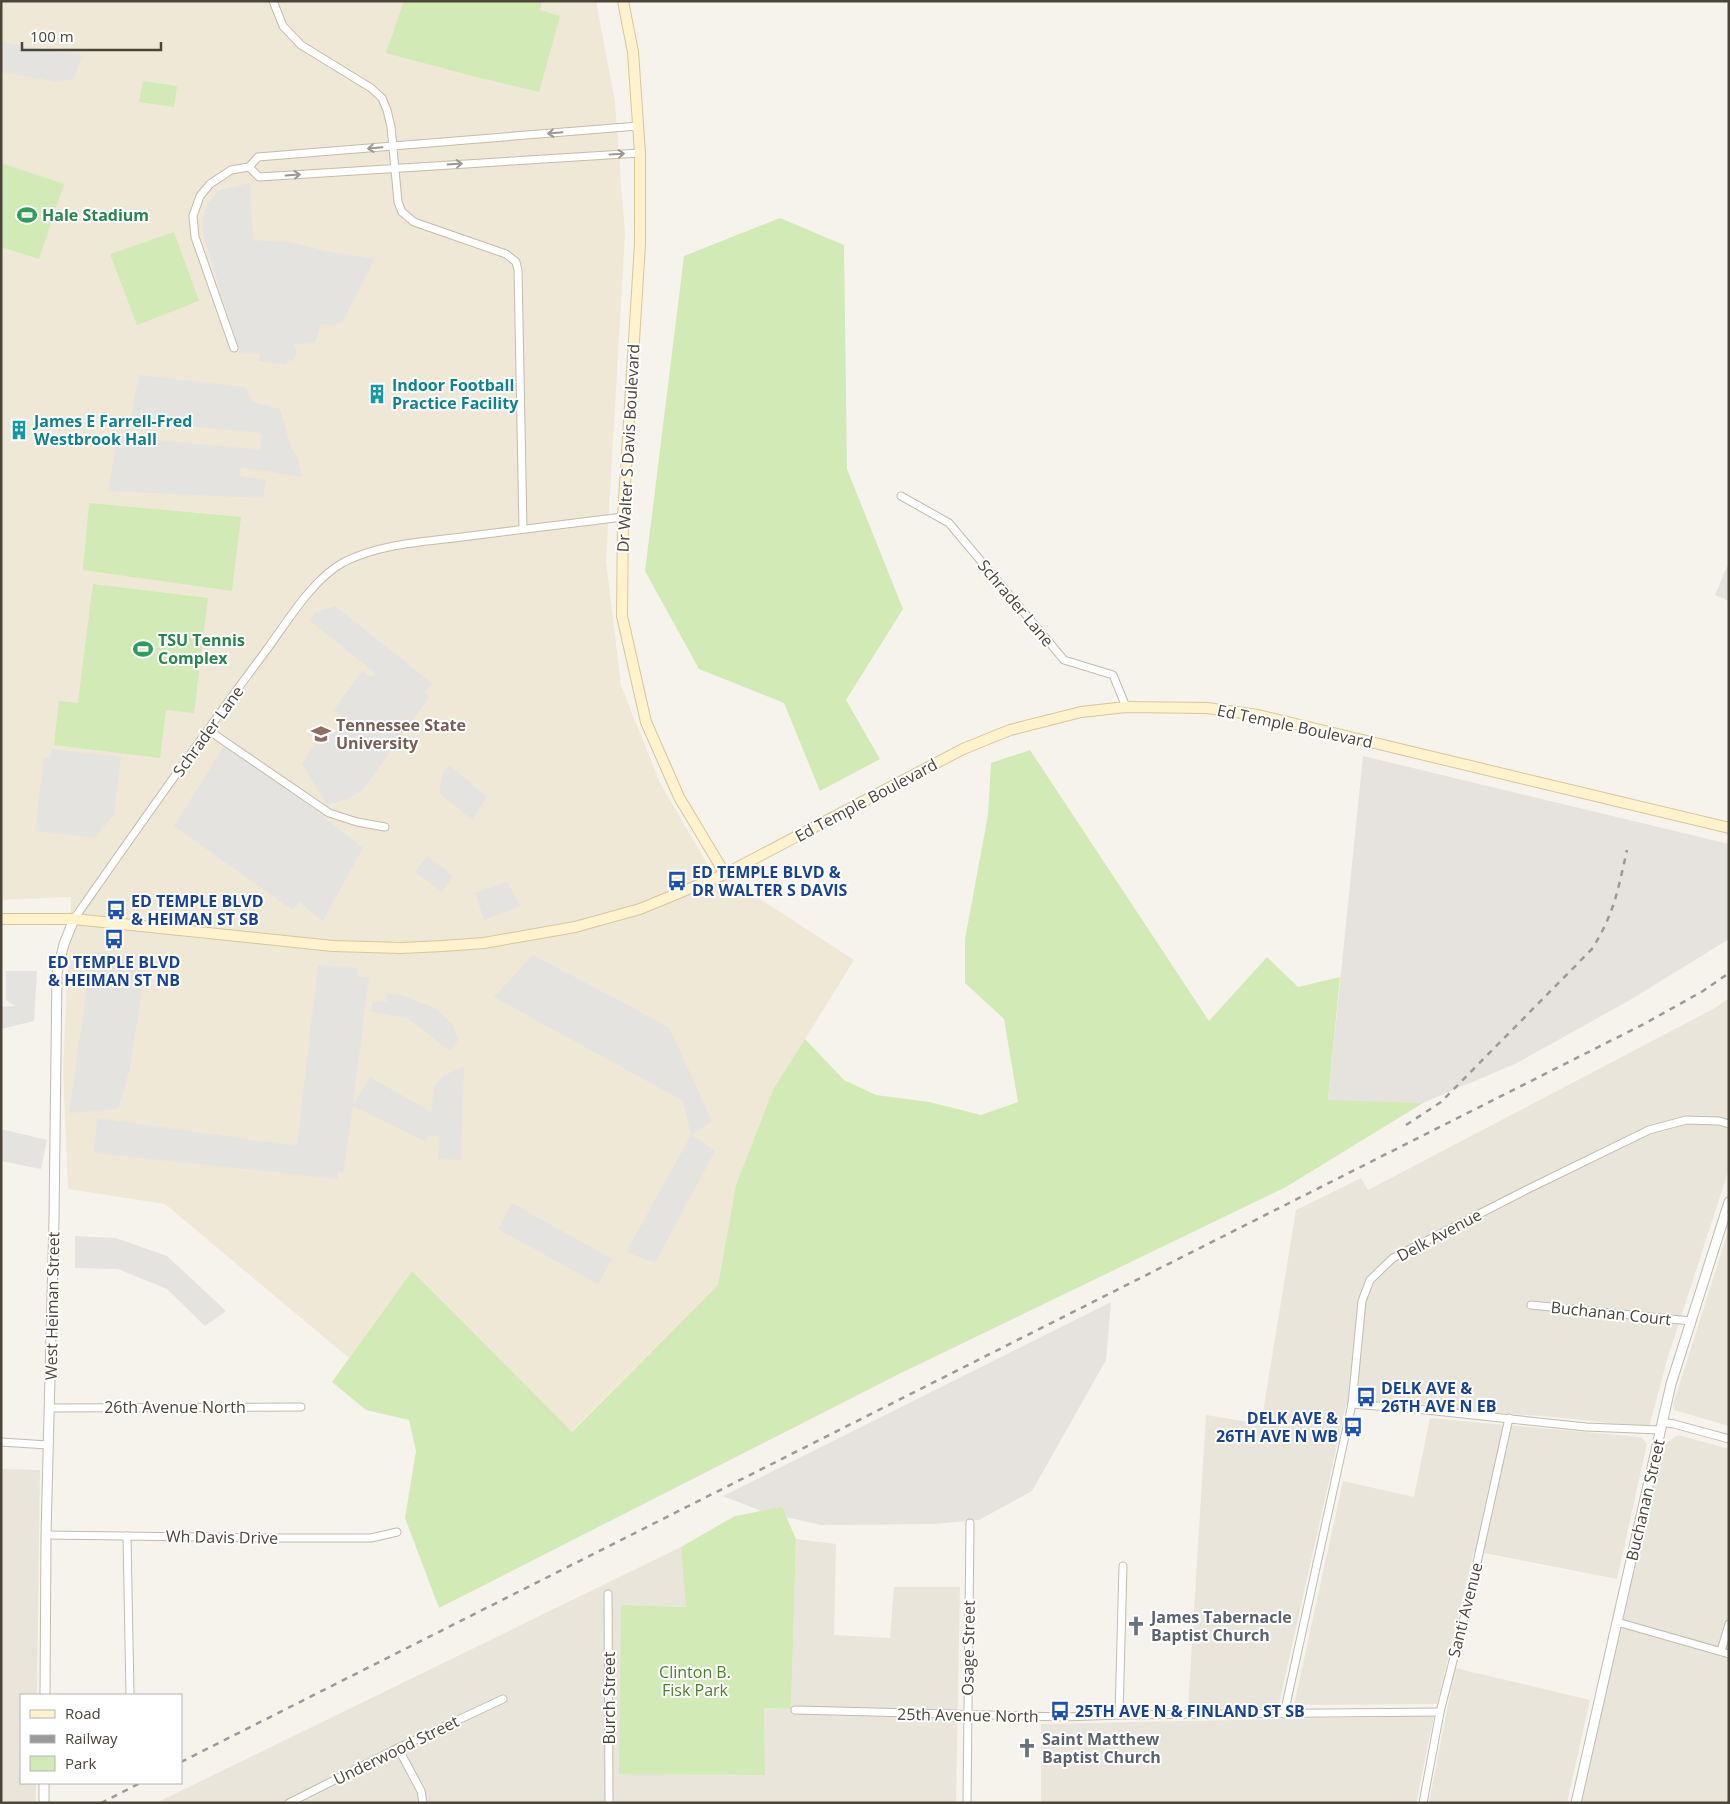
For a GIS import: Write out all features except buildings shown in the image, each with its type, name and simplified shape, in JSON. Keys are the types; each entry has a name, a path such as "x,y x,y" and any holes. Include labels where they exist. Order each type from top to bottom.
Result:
{"main road":[{"name":"Dr Walter S Davis Boulevard","path":"623,1 633,52 640,153 640,244 623,517 622,616 646,722 679,797 725,874"},
{"name":"Ed Temple Boulevard","path":"1,919 74,920 370,948 443,946 484,942 575,927 640,909 725,874 963,749 1010,730 1081,712 1126,707 1207,708 1258,715 1729,828"}],"street":[{"path":"273,1 284,28 301,45 371,88 382,98 389,118 400,207 409,219 420,225 506,254 514,259 517,265 523,529"},
{"path":"234,348 195,237 194,216 200,196 210,184 230,170 248,167 258,158 638,126"},
{"path":"248,167 259,177 640,153"},
{"name":"Schrader Lane","path":"901,496 949,523 1064,660 1113,675 1126,707"},
{"name":"Schrader Lane","path":"74,920 208,730 305,598 336,567 365,554 396,546 623,517"},
{"path":"208,730 329,813 357,822 385,827"},
{"name":"West Heiman Street","path":"45,1694 56,973 64,944 74,920"},
{"name":"Delk Avenue","path":"1284,1714 1352,1404 1362,1301 1370,1280 1394,1258 1526,1190 1650,1130 1686,1120 1719,1121 1729,1124"},
{"name":"Buchanan Street","path":"1576,1803 1671,1384 1729,1202"},
{"name":"Buchanan Court","path":"1531,1306 1691,1321"},
{"path":"1352,1404 1586,1427 1661,1426 1674,1424 1729,1439"},
{"name":"26th Avenue North","path":"49,1408 301,1407"},
{"name":"Santi Avenue","path":"1423,1803 1440,1712 1509,1418"},
{"path":"1,1442 48,1445"},
{"name":"Osage Street","path":"967,1803 970,1523"},
{"name":"Wh Davis Drive","path":"46,1535 371,1538 397,1532"},
{"path":"127,1536 130,1694"},
{"path":"1120,1715 1123,1566"},
{"name":"Burch Street","path":"608,1594 609,1803"},
{"path":"1617,1622 1725,1653 1729,1624"},
{"name":"Underwood Street","path":"289,1803 398,1748 503,1699"},
{"name":"25th Avenue North","path":"795,1710 1062,1717 1440,1712"},
{"path":"398,1748 422,1791 423,1803"},
{"path":"44,1784 44,1803"}],"shaded area":[{"name":"Tennessee State University","path":"1,1 596,1 615,102 625,235 606,561 621,685 660,783 708,865 854,960 774,1089 736,1185 718,1285 571,1432 412,1271 349,1358 165,1204 68,1189 63,1069 71,897 1,900"},
{"path":"1,42 82,55 74,79 58,82 1,72"},
{"path":"250,183 253,240 288,242 374,259 342,322 333,326 321,324 315,343 295,344 294,348 297,350 294,361 288,360 287,365 259,361 260,353 240,354 204,237 202,221 207,204 219,190"},
{"path":"139,375 245,387 253,402 280,409 292,450 297,455 302,477 241,467 240,476 266,480 263,498 108,491 118,436 260,450 261,433 130,421"},
{"path":"1729,562 1729,601 1715,595"},
{"path":"335,606 433,684 425,691 429,697 362,791 347,799 327,805 302,764 325,727 338,732 346,720 334,710 362,671 369,676 373,676 374,672 310,621 315,613"},
{"path":"227,741 363,848 323,921 299,902 292,910 174,826"},
{"path":"52,749 121,757 114,814 95,838 35,831 44,757 50,757"},
{"path":"1363,756 1729,844 1729,939 1630,1000 1517,1063 1423,1103 1328,1101"},
{"path":"449,765 487,797 472,820 439,793 443,772"},
{"path":"427,856 453,876 442,892 415,872"},
{"path":"507,881 520,906 484,920 475,893"},
{"path":"92,952 147,956 130,1069 118,1109 69,1113"},
{"path":"533,955 669,1027 712,1121 692,1135 715,1151 655,1263 626,1252 691,1135 683,1101 494,997"},
{"path":"318,965 357,968 358,977 369,977 353,1105 370,1077 431,1112 434,1086 444,1075 464,1067 461,1160 438,1159 440,1137 428,1135 426,1142 353,1106 343,1173 338,1172 337,1179 94,1153 97,1118 297,1146"},
{"path":"6,971 37,971 34,1021 1,1029 1,1007 15,1006 6,1000"},
{"path":"388,994 403,996 435,1008 453,1025 458,1040 450,1051 407,1018 371,1012 373,1001 386,1002"},
{"path":"1729,998 1729,1169 1667,1360 1649,1427 1544,1416 1346,1405 1278,1708 1188,1708 1206,1415 1261,1424 1296,1210 1361,1178 1368,1190 1715,1008"},
{"path":"1,1129 47,1140 41,1169 1,1161"},
{"path":"512,1203 612,1259 598,1284 498,1229"},
{"path":"1729,1228 1729,1426 1674,1410 1673,1405"},
{"path":"75,1236 116,1238 167,1256 226,1311 205,1326 167,1289 118,1269 75,1268"},
{"path":"1111,1302 1106,1360 1032,1491 979,1520 934,1524 821,1525 764,1512 723,1496"},
{"path":"1430,1418 1641,1437 1647,1444 1617,1579 1474,1551 1437,1704 1294,1705 1343,1481 1414,1497"},
{"path":"1678,1435 1729,1449 1729,1803 1581,1803 1662,1446"},
{"path":"1,1469 40,1470 37,1694 20,1694 20,1784 36,1784 36,1801 1,1801"},
{"path":"796,1539 836,1544 834,1635 890,1638 894,1587 960,1587 956,1803 156,1803 681,1547 687,1607 621,1605 765,1775 764,1708 791,1709"},
{"path":"1455,1668 1590,1700 1567,1803 1429,1803"},
{"path":"1434,1716 1416,1803 1041,1803 1041,1724"}],"green space":[{"path":"404,1 542,1 540,10 560,16 539,92 386,53"},
{"path":"143,81 177,86 174,107 139,102"},
{"name":"Hale Stadium","path":"1,163 64,184 39,259 1,247"},
{"path":"780,218 844,245 847,469 903,609 846,700 880,759 820,791 784,703 699,669 645,571 684,256"},
{"path":"174,232 199,301 137,325 110,254"},
{"path":"89,503 241,517 232,591 83,570"},
{"name":"TSU Tennis Complex","path":"93,584 208,598 194,713 166,710 160,758 54,745 59,701 78,703"},
{"path":"1030,750 1209,1021 1267,957 1298,987 1340,977 1328,1100 1423,1103 1286,1187 901,1373 439,1608 405,1518 416,1451 409,1420 366,1410 332,1382 412,1271 572,1432 718,1285 736,1185 774,1088 805,1039 844,1080 876,1095 929,1102 981,1115 1018,1102 1004,1019 965,983 965,939 988,815 991,763"},
{"name":"Clinton B. Fisk Park","path":"782,1507 796,1539 791,1709 764,1708 765,1775 619,1774 621,1605 686,1607 681,1547 735,1516"}],"railway":[{"path":"1406,1125 1441,1102 1592,949 1610,913 1618,890 1627,850"},
{"path":"182,1761 1644,1024 1703,991 1729,973"},
{"path":"101,1803 138,1784"}],"place":[{"name":"Hale Stadium","path":"27,215"},
{"name":"Indoor Football Practice Facility","path":"377,394"},
{"name":"James E Farrell-Fred Westbrook Hall","path":"19,430"},
{"name":"TSU Tennis Complex","path":"143,649"},
{"name":"Tennessee State University","path":"321,734"},
{"name":"ED TEMPLE BLVD & DR WALTER S DAVIS","path":"677,881"},
{"name":"ED TEMPLE BLVD & HEIMAN ST SB","path":"116,910"},
{"name":"ED TEMPLE BLVD & HEIMAN ST NB","path":"114,939"},
{"name":"DELK AVE & 26TH AVE N EB","path":"1366,1397"},
{"name":"DELK AVE & 26TH AVE N WB","path":"1353,1427"},
{"name":"James Tabernacle Baptist Church","path":"1136,1626"},
{"name":"25TH AVE N & FINLAND ST SB","path":"1060,1711"},
{"name":"Saint Matthew Baptist Church","path":"1027,1748"}]}
